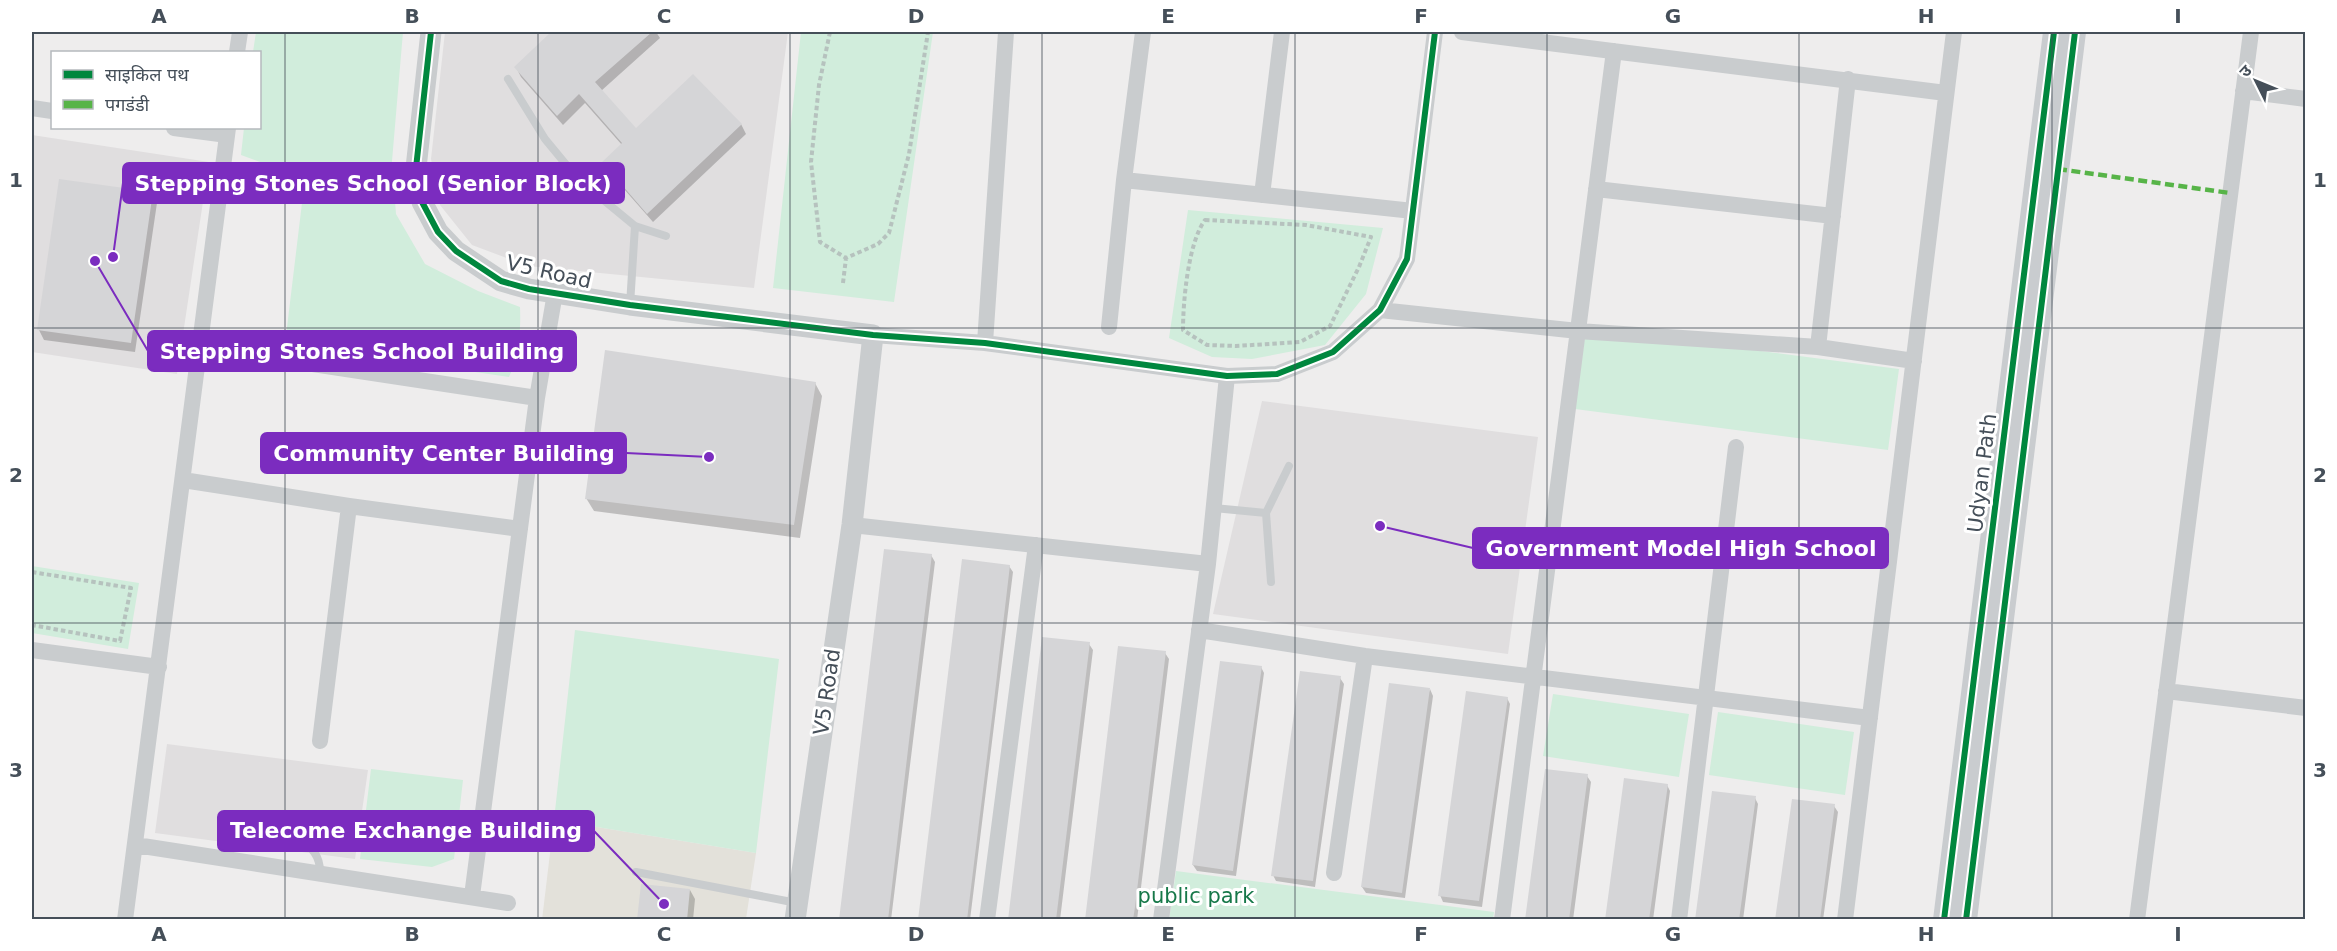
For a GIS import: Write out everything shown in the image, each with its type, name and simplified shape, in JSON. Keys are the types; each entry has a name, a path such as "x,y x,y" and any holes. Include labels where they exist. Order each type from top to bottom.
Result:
{"main road":[{"name":"Udyan Path","path":"1944,920 2054,32"},
{"name":"Udyan Path","path":"1966,920 2075,32"}],"street":[{"path":"237,51 240,32"},
{"name":"V5 Road","path":"431,32 416,168 422,202 438,232 456,251 485,271 501,281 555,293 630,305 873,335 852,525 796,911"},
{"path":"985,343 1006,32"},
{"path":"1110,327 1124,180 1143,32"},
{"path":"1262,195 1282,32"},
{"path":"873,335 985,343 1227,376 1277,374 1333,352 1380,310 1407,259 1435,32"},
{"path":"1462,32 1946,93"},
{"path":"1845,920 1954,32"},
{"path":"2137,920 2251,32"},
{"path":"1502,920 1614,51"},
{"path":"1818,347 1848,79"},
{"path":"2243,91 2306,99"},
{"path":"32,108 51,111"},
{"path":"125,920 227,131 192,129"},
{"path":"1124,180 1413,211"},
{"path":"1596,189 1833,216"},
{"path":"472,896 537,398 555,293"},
{"path":"1380,310 1578,331 1818,347 1914,361"},
{"path":"200,347 537,398"},
{"path":"1161,920 1208,564 1227,376"},
{"path":"1678,920 1736,447"},
{"path":"183,480 349,506 520,529"},
{"path":"320,741 349,506"},
{"path":"852,525 1208,564"},
{"path":"987,920 1036,545"},
{"path":"1199,630 1365,656 1706,696 1870,718"},
{"path":"32,650 159,667"},
{"path":"1334,873 1365,656"},
{"path":"2166,691 2306,708"},
{"path":"136,845 508,903"}],"lane":[{"path":"508,79 545,139 578,179 635,226 666,236"},
{"path":"630,305 635,226"},
{"path":"1271,582 1266,513 1289,466"},
{"path":"1214,508 1266,513"},
{"path":"238,829 302,840 314,850 320,863 320,873"},
{"path":"636,872 796,911"}],"path":[{"path":"830,32 819,85 811,162 820,242 846,258"},
{"path":"846,258 878,244 889,233 909,154 928,32"},
{"path":"1205,220 1306,225 1371,237 1330,326 1300,342 1236,346 1207,345 1183,330 1183,301 1198,230 1205,220"},
{"path":"843,283 846,258"},
{"path":"32,572 131,588 120,641 32,625"}],"shaded area":[{"path":"445,32 788,32 754,288 528,266 472,245 440,205 431,159"},
{"path":"32,135 209,162 177,374 32,352"},
{"path":"1262,401 1538,437 1508,654 1213,614"},
{"path":"167,744 368,770 355,859 155,833"},
{"path":"554,820 756,853 746,919 542,920"}],"green space":[{"path":"256,32 403,32 392,161 396,214 425,264 478,291 520,307 519,343 509,377 285,344 305,178 241,155 244,129 261,129 261,51 253,51"},
{"path":"801,32 933,32 894,302 773,288"},
{"path":"1188,210 1383,228 1366,294 1325,345 1252,359 1212,357 1169,338"},
{"path":"1586,328 1899,369 1888,450 1575,409"},
{"path":"32,566 139,583 128,649 32,633"},
{"path":"575,630 779,659 756,853 554,820"},
{"path":"1553,694 1689,714 1679,777 1543,756"},
{"path":"1718,712 1854,732 1845,795 1709,775"},
{"path":"371,769 463,780 454,859 432,867 360,859"},
{"name":"public park","path":"1176,871 1494,912 1493,920 1169,920"}],"building":[{"path":"551,32 652,32 595,82 636,128 693,74 742,124 647,214 602,162 622,143 579,94 557,116 514,67"},
{"path":"59,179 153,192 131,343 37,330"},
{"path":"605,350 816,382 794,525 585,499"},
{"path":"884,549 932,554 888,920 839,920"},
{"path":"962,559 1010,565 994,701 967,920 918,920"},
{"path":"1042,637 1090,642 1056,920 1008,920"},
{"path":"1118,646 1166,651 1133,920 1085,920"},
{"path":"1220,661 1262,666 1233,871 1192,865"},
{"path":"1300,671 1341,676 1313,881 1271,876"},
{"path":"1389,683 1430,688 1402,893 1361,887"},
{"path":"1466,691 1508,697 1479,901 1438,896"},
{"path":"1545,769 1588,774 1569,920 1525,920"},
{"path":"1624,778 1668,784 1649,920 1605,920"},
{"path":"1712,791 1756,796 1739,920 1695,920"},
{"path":"1792,799 1835,804 1820,920 1775,920"},
{"path":"641,884 690,889 687,920 637,920"}],"marked path":[{"path":"2058,169 2230,193"}],"cycle path":[{"path":"431,32 416,168 422,202 438,232 456,251 501,281 529,289 630,305 873,335 985,343 1227,376 1277,374 1333,352 1380,310 1407,259 1435,32"},
{"path":"1944,920 2054,32"},
{"path":"1966,920 2075,32"}],"place":[{"name":"Stepping Stones School (Senior Block)","path":"113,257"},
{"name":"Stepping Stones School Building","path":"95,261"},
{"name":"Community Center Building","path":"709,457"},
{"name":"Government Model High School","path":"1380,526"},
{"name":"Telecome Exchange Building","path":"664,904"}]}
